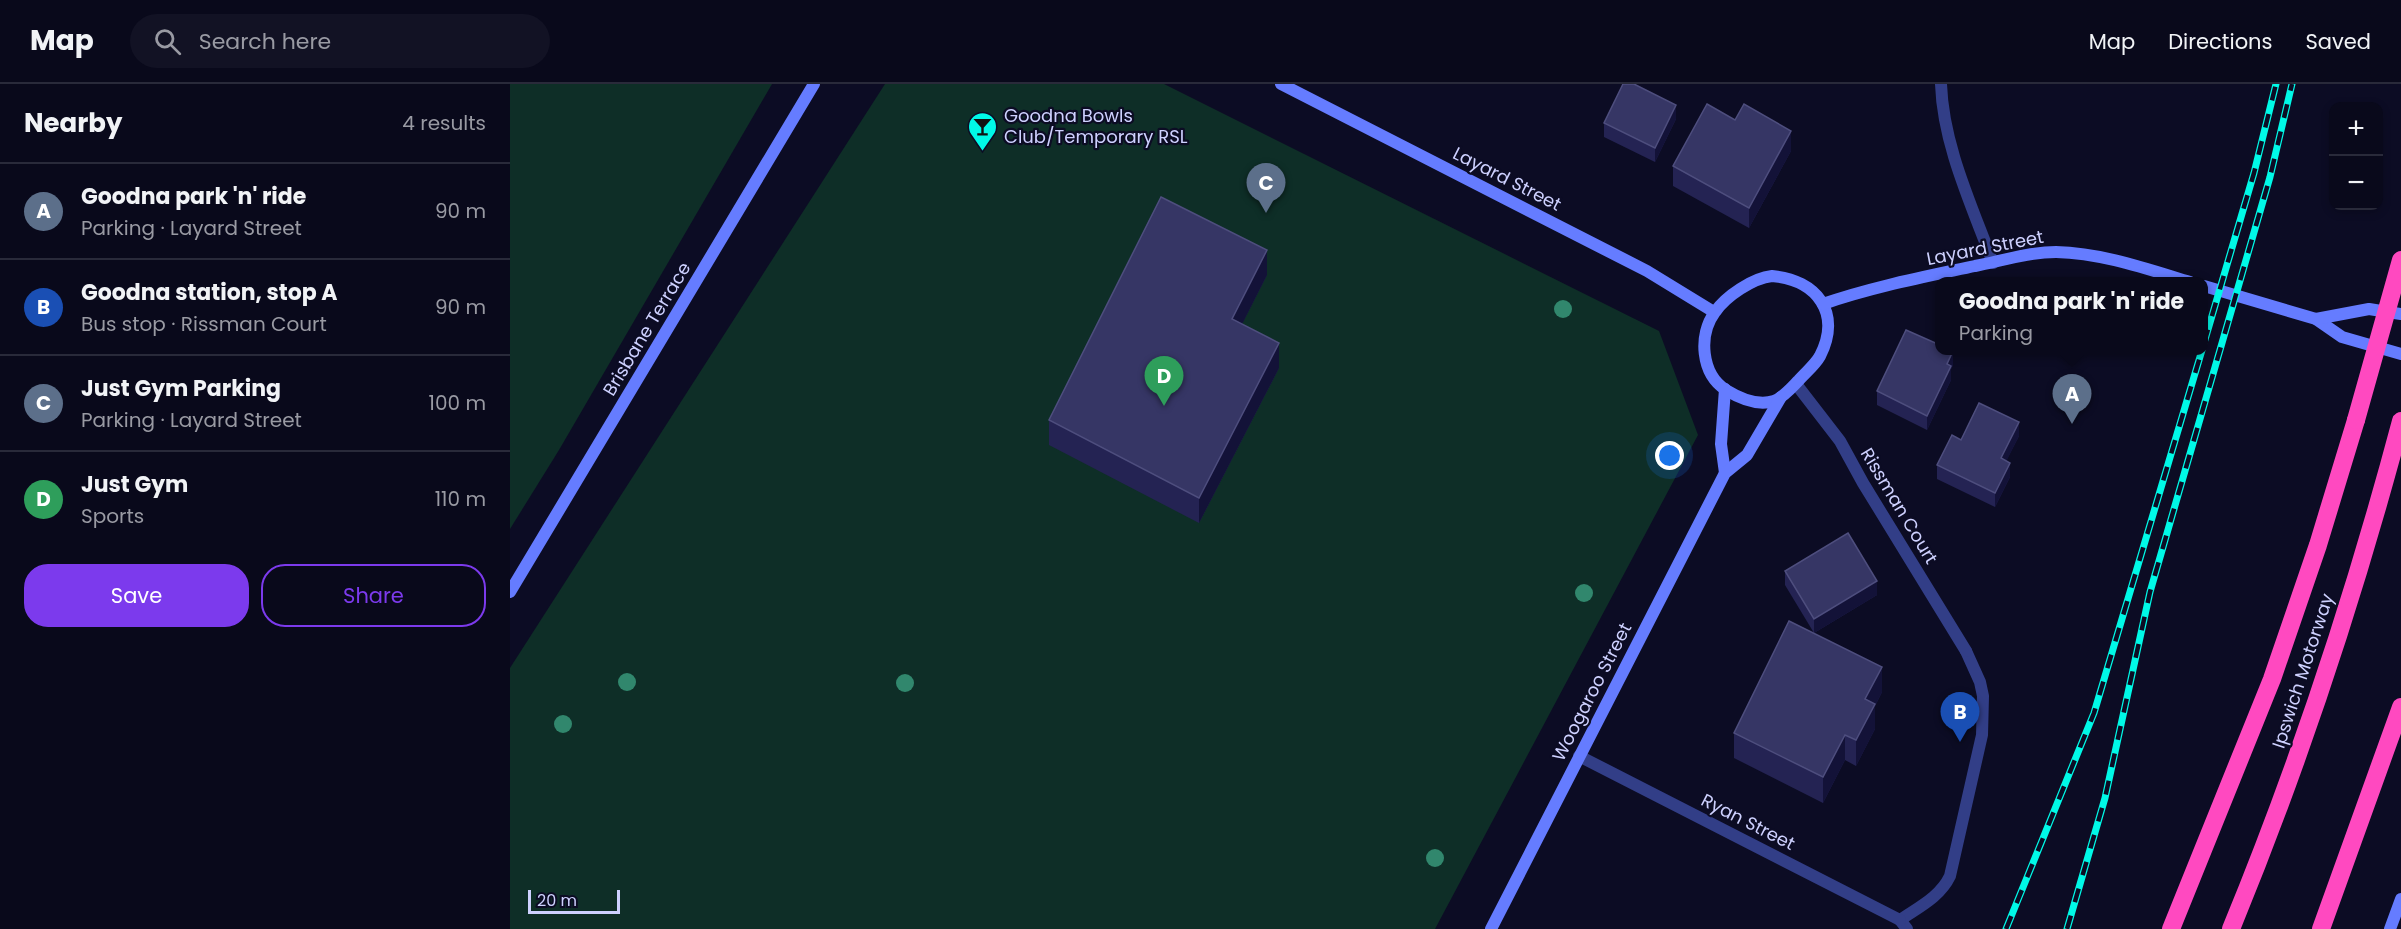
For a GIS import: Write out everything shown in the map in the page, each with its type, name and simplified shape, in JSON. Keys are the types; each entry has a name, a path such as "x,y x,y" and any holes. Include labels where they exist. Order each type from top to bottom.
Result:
{"highway":[{"path":"2171,929 2272,679 2318,545 2401,260"},
{"name":"Ipswich Motorway","path":"2231,929 2276,814 2328,665 2400,427"},
{"path":"2321,929 2401,707"}],"main road":[{"name":"Brisbane Terrace","path":"510,592 814,84"},
{"name":"Layard Street","path":"1281,84 1647,271 1714,312"},
{"name":"Layard Street","path":"1823,304 1865,291 2054,252 2085,254 2171,277"},
{"path":"1772,276 1783,277 1803,284 1815,293 1823,304 1828,325 1824,345 1815,363 1781,397 1774,401 1758,402 1742,398 1725,389 1712,376 1706,360 1705,339 1714,312 1754,280 1772,276"},
{"path":"2208,287 2316,320 2342,337 2401,354"},
{"path":"2316,320 2368,309 2401,314"},
{"path":"1725,389 1722,444 1725,473"},
{"name":"Woogaroo Street","path":"1491,929 1725,473 1747,455 1781,397"},
{"path":"2390,929 2401,899"}],"street":[{"path":"1941,84 1945,123 1993,263"},
{"name":"Rissman Court","path":"1796,384 1840,441 1863,483 1966,651 1980,682 1983,696 1982,735 1950,876 1944,887 1904,924"},
{"name":"Ryan Street","path":"1579,756 1904,924"}],"green space":[{"path":"510,84 772,84 559,450 510,529"},
{"path":"885,84 1164,84 1659,331 1698,435 1435,929 510,929 510,668"}],"building":[{"path":"1623,84 1634,84 1676,105 1655,148 1604,123"},
{"path":"1707,104 1735,120 1744,104 1791,131 1749,208 1673,166"},
{"path":"1161,197 1267,250 1232,319 1279,343 1199,498 1049,420"},
{"path":"1906,330 1935,343 1935,355 1951,355 1947,364 1951,366 1927,416 1877,391"},
{"path":"1979,403 2019,422 2001,458 2010,463 1995,493 1937,465 1952,435 1961,440"},
{"path":"1848,533 1877,581 1814,619 1785,571"},
{"path":"1789,621 1882,667 1865,699 1875,704 1856,740 1845,735 1823,777 1734,733"}],"railway":[{"path":"2208,329 2254,173 2276,84"},
{"path":"2067,929 2105,798 2150,592 2270,177 2292,84"},
{"path":"2006,929 2094,713 2201,355"}],"place":[{"name":"Goodna Bowls Club/Temporary RSL","path":"983,152"},
{"name":"Just Gym Parking","path":"1266,213"},
{"name":"Just Gym","path":"1164,406"},
{"name":"Goodna park 'n' ride","path":"2072,424"},
{"name":"Goodna station, stop A","path":"1960,742"}]}
